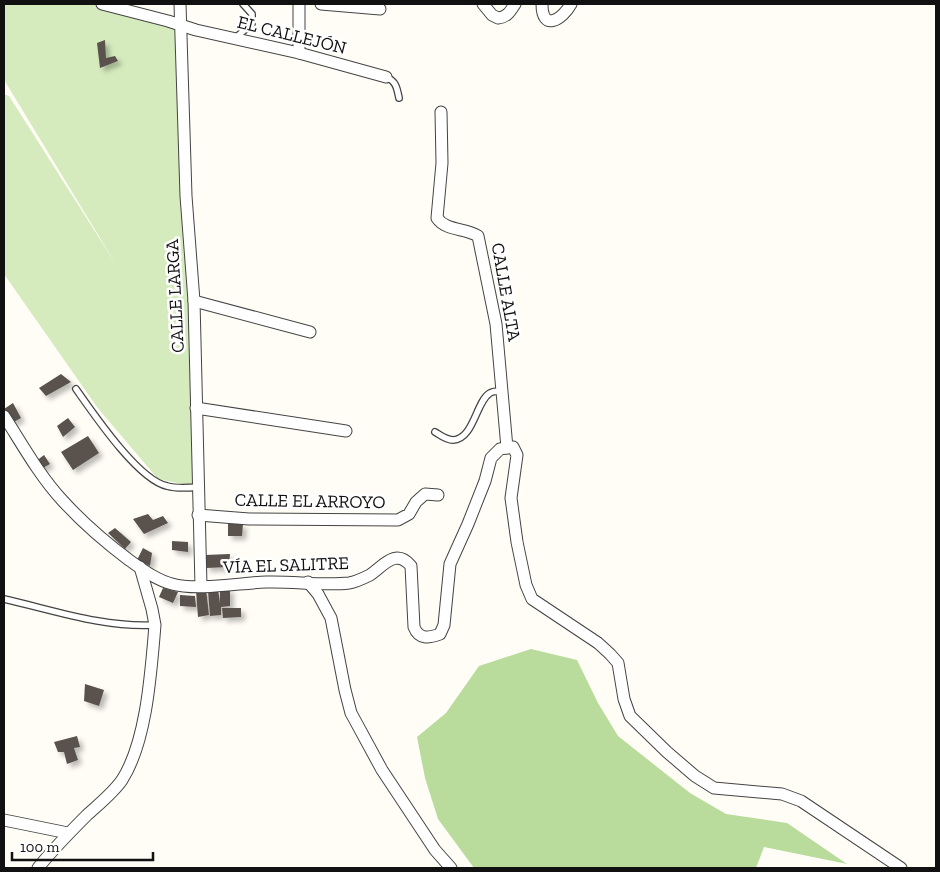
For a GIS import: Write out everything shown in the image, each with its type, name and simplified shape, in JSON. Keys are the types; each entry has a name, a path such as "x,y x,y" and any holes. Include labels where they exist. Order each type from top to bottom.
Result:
{"street":[{"name":"EL CALLEJÓN","path":"102,4 123,6 196,30 299,53 386,77"},
{"name":"CALLE LARGA","path":"180,4 186,196 194,301 201,586"},
{"path":"299,4 299,53"},
{"path":"321,4 380,9"},
{"path":"482,4 498,18 510,13 515,4"},
{"path":"542,4 542,12 545,18 550,21 556,20 566,13 571,4"},
{"name":"CALLE ALTA","path":"441,112 442,163 437,218 444,225 471,231 478,236 496,324 507,448"},
{"path":"194,301 310,332"},
{"path":"196,408 346,431"},
{"name":"VÍA EL SALITRE","path":"4,416 61,499 110,546 151,575 172,584 201,586 266,582 332,584 352,582 368,576 391,559 400,558 406,560 411,566 412,612 416,633 423,638 431,638 440,634 444,625 450,564 485,481 491,458 500,449 507,448"},
{"path":"507,448 513,447 517,455 511,498 517,542 526,585 532,599 598,643 614,658 618,663 624,699 630,716 695,776 714,788 782,794 801,801 901,868"},
{"name":"CALLE EL ARROYO","path":"198,515 249,519 398,520 409,514 416,502 425,494 438,495"},
{"path":"38,868 68,833 121,781 130,765 141,730 155,625 140,567"},
{"path":"308,582 318,594 331,618 350,713 382,770 435,850 451,868"},
{"path":"4,820 68,833"}],"lane":[{"path":"235,38 252,24 252,14 243,4"},
{"path":"386,77 396,85 398,98"},
{"path":"76,389 103,427 138,467 150,477 166,486 198,487"},
{"path":"435,432 453,440 462,437 486,396 491,392 502,391"},
{"path":"4,599 100,621 136,626 155,625"}],"green space":[{"path":"4,4 90,4 180,24 198,487 158,479 97,407 4,274 4,94 9,96 117,266 6,83 4,77"},
{"path":"531,649 577,660 598,703 618,736 690,793 726,814 787,823 847,864 764,847 756,868 474,868 438,819 425,778 417,737 446,713 479,666"}],"building":[{"path":"105,40 106,58 115,56 118,61 100,68 97,43"},
{"path":"61,374 71,382 46,396 39,388"},
{"path":"13,403 21,418 12,423 4,409"},
{"path":"68,418 75,427 63,437 57,426"},
{"path":"88,436 99,453 73,470 61,452"},
{"path":"44,455 50,464 41,469 35,462"},
{"path":"148,514 153,520 163,516 168,523 144,534 133,519"},
{"path":"228,524 243,524 242,536 228,536"},
{"path":"115,528 131,542 125,549 108,533"},
{"path":"172,541 188,542 188,552 172,550"},
{"path":"143,548 152,553 150,566 137,560"},
{"path":"230,554 229,567 206,568 205,555"},
{"path":"163,588 178,592 173,603 159,597"},
{"path":"230,588 230,606 221,607 221,615 210,616 208,591 218,589 220,603 220,590"},
{"path":"206,589 209,615 198,617 196,591"},
{"path":"180,595 195,596 196,607 180,606"},
{"path":"222,608 241,608 241,617 223,618"},
{"path":"85,684 104,690 99,706 84,701"},
{"path":"77,736 80,747 74,748 78,760 67,764 64,752 58,752 54,742"}]}
